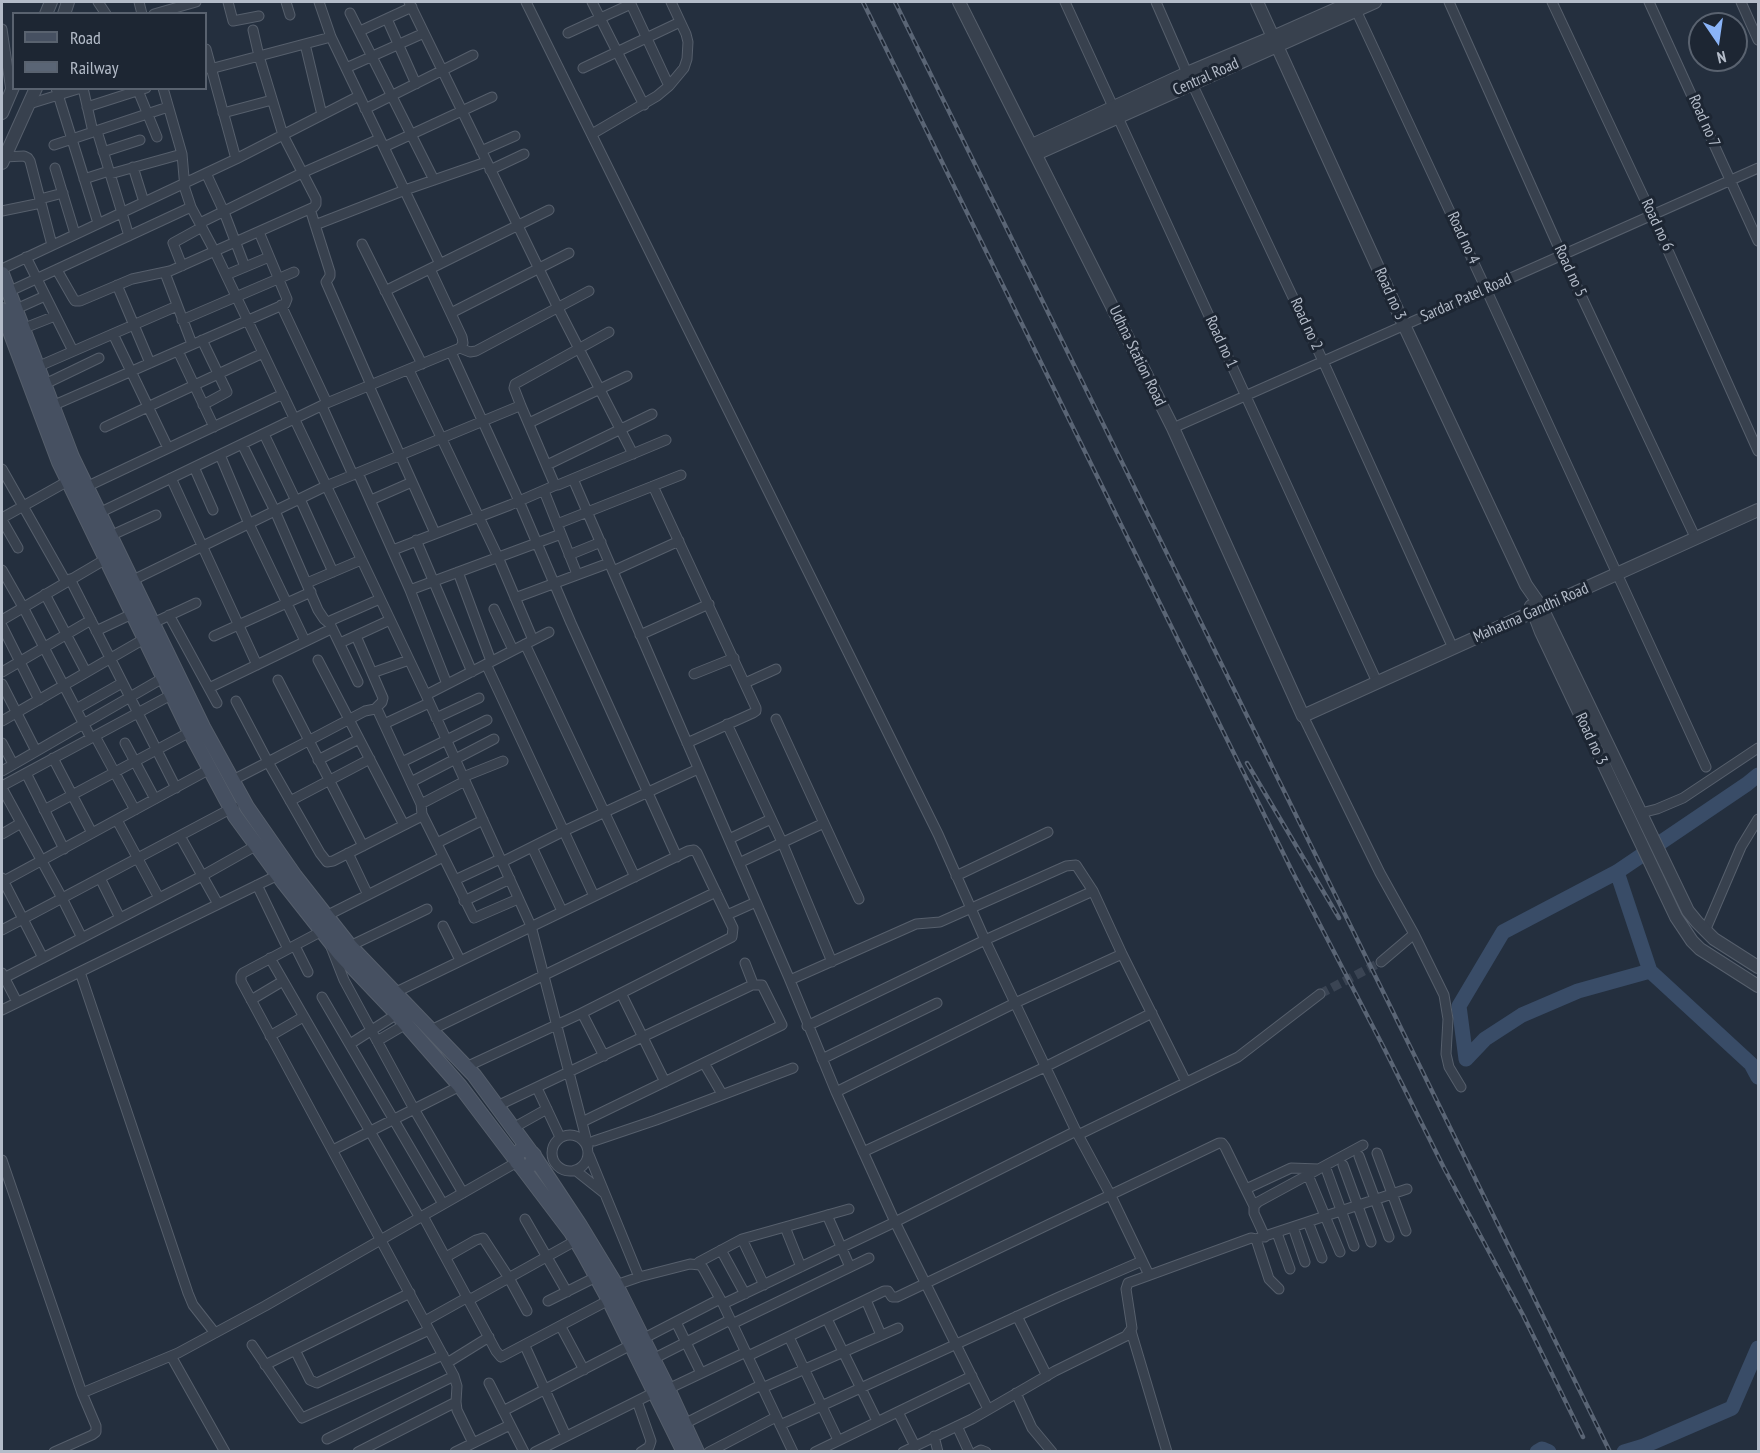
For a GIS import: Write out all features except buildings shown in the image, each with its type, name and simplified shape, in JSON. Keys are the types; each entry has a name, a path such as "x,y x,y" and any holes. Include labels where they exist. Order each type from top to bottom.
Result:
{"main road":[{"path":"2,274 8,292 8,310 59,462 171,695 231,808 257,846 326,916 350,946 389,995 402,1019 460,1086 576,1241 609,1300 637,1342 662,1391 684,1424 697,1452"},
{"path":"2,321 17,333 37,367 72,457 203,727 284,872 340,954 431,1029 466,1067 532,1153 616,1285 637,1342 653,1359 684,1452"},
{"path":"518,1163 517,1154 521,1150 532,1153"}],"street":[{"path":"160,12 192,2"},
{"path":"228,2 233,21 259,16"},
{"path":"286,2 290,15"},
{"path":"319,2 331,37 440,264"},
{"path":"526,2 927,813 1077,1133 1110,1194 1149,1275"},
{"path":"592,2 644,105"},
{"path":"592,134 644,105 669,86 680,73 687,59 688,42 670,2"},
{"name":"Udhna Station Road","path":"959,2 1173,428 1303,716"},
{"name":"Road no 1","path":"1065,2 1377,682"},
{"name":"Road no 2","path":"1156,2 1453,648"},
{"name":"Road no 3","path":"1257,2 1404,325 1526,585 1632,826 1676,917 1700,949 1758,986"},
{"name":"Central Road","path":"1034,149 1352,4 1375,2"},
{"name":"Road no 5","path":"1449,2 1562,255 1696,539"},
{"name":"Road no 6","path":"1552,2 1652,215 1758,451"},
{"name":"Road no 7","path":"1649,2 1758,241"},
{"path":"1741,2 1758,40"},
{"path":"568,33 630,3 669,86"},
{"path":"360,31 387,19 410,4 538,268 633,454"},
{"name":"Road no 4","path":"1352,4 1706,767"},
{"path":"350,13 434,180"},
{"path":"387,19 416,84"},
{"path":"583,68 680,22"},
{"path":"2,29 12,88 2,113"},
{"path":"57,270 77,302 142,276 165,273 310,209 316,204 316,199 283,135 253,30"},
{"path":"346,68 424,33"},
{"path":"210,69 331,37"},
{"path":"306,44 322,115"},
{"path":"207,55 236,159"},
{"path":"365,109 473,55"},
{"path":"3,160 35,90"},
{"path":"83,90 129,236"},
{"path":"87,106 138,90"},
{"path":"141,90 158,137"},
{"path":"164,90 182,154 185,189 191,207 215,252 428,699 531,926 582,1122 606,1195 639,1277"},
{"path":"29,104 57,92 98,223"},
{"path":"2,269 236,159 359,96"},
{"path":"182,266 173,243 224,212 302,173 411,134 492,96"},
{"path":"223,113 272,99"},
{"path":"54,145 168,107"},
{"path":"481,151 515,136"},
{"path":"103,152 140,140"},
{"path":"84,179 182,154"},
{"path":"315,225 434,180 524,154"},
{"path":"3,160 24,156 28,158 52,245"},
{"path":"134,167 144,202"},
{"path":"55,168 75,234"},
{"name":"Sardar Patel Road","path":"1173,428 1758,168"},
{"path":"206,172 224,212 244,267"},
{"path":"2,211 63,193"},
{"path":"8,292 191,207"},
{"path":"310,209 330,272 326,282 435,533"},
{"path":"385,291 549,210"},
{"path":"52,406 286,302 259,232"},
{"path":"362,244 422,364"},
{"path":"451,313 569,253"},
{"path":"26,257 73,351"},
{"path":"226,275 269,257"},
{"path":"99,513 294,419 455,350 463,343 462,337 430,269"},
{"path":"182,320 294,272"},
{"path":"165,273 192,344"},
{"path":"117,285 150,363"},
{"path":"455,350 476,351 589,291"},
{"path":"8,310 45,296"},
{"path":"281,305 355,474 393,550 447,684"},
{"path":"37,367 177,306"},
{"path":"17,333 55,316"},
{"path":"556,485 521,406 514,388 515,384 609,332"},
{"path":"113,334 168,448"},
{"path":"202,340 227,392 204,405"},
{"path":"455,350 483,422 677,856"},
{"path":"178,351 214,427"},
{"path":"105,427 263,353"},
{"path":"44,385 99,358"},
{"path":"409,369 498,557 529,642 635,877"},
{"path":"529,423 627,376"},
{"path":"86,487 283,394"},
{"path":"119,587 326,486 521,406"},
{"path":"547,465 652,414"},
{"path":"264,434 333,572"},
{"path":"393,550 666,440"},
{"path":"242,444 275,511 321,615 331,626 358,682"},
{"path":"220,455 249,524 305,641"},
{"path":"194,467 213,510"},
{"path":"2,469 91,620 176,788"},
{"path":"557,524 681,475"},
{"path":"171,478 257,665"},
{"path":"573,479 790,980 836,1092 895,1222 988,1409"},
{"path":"18,548 2,519 68,481"},
{"path":"370,500 412,482"},
{"path":"653,486 755,703 756,711 687,743"},
{"path":"544,491 577,574"},
{"name":"Mahatma Gandhi Road","path":"1303,716 1758,510"},
{"path":"110,536 156,515"},
{"path":"410,590 561,534"},
{"path":"417,540 472,672"},
{"path":"514,598 577,574 611,567 679,541"},
{"path":"569,555 600,542"},
{"path":"2,620 118,552"},
{"path":"214,636 287,602 333,572 361,560"},
{"path":"2,570 84,724 115,772 135,810"},
{"path":"458,572 489,663 594,896"},
{"path":"45,594 86,672"},
{"path":"331,626 332,620 380,599"},
{"path":"153,623 196,603"},
{"path":"640,634 709,604"},
{"path":"494,609 513,650"},
{"name":"Road no 3","path":"1537,610 1688,910 1714,939 1758,967"},
{"path":"96,631 132,614"},
{"path":"169,615 217,703"},
{"path":"2,672 91,620"},
{"path":"340,643 390,620"},
{"path":"2,626 39,700"},
{"path":"209,688 331,626"},
{"path":"384,724 428,699 447,684 549,632"},
{"path":"232,780 349,719 375,709 382,702 383,698 356,636"},
{"path":"2,721 144,639"},
{"path":"694,674 734,658"},
{"path":"318,660 404,825"},
{"path":"372,673 409,660"},
{"path":"745,683 776,669"},
{"path":"2,771 163,678"},
{"path":"278,680 363,846"},
{"path":"76,709 122,683"},
{"path":"2,684 36,751"},
{"path":"82,938 2,787 171,695"},
{"path":"436,718 479,698"},
{"path":"236,701 290,801 323,859 327,862 420,817 422,809 464,779 503,761"},
{"path":"375,709 402,762 472,917 476,918 519,899"},
{"path":"1303,716 1446,1002 1448,1019 1446,1054 1449,1067 1461,1087"},
{"path":"776,719 859,899"},
{"path":"402,762 487,720"},
{"path":"727,724 783,842 832,962"},
{"path":"44,810 190,732"},
{"path":"318,760 359,739"},
{"path":"411,782 494,740"},
{"path":"2,743 13,764"},
{"path":"125,743 155,799"},
{"path":"1642,817 1683,798 1758,748"},
{"path":"53,758 92,834"},
{"path":"290,801 370,759"},
{"path":"43,958 2,880 42,861 210,769"},
{"path":"455,880 532,847 698,769"},
{"path":"26,773 64,849"},
{"path":"2,930 244,801"},
{"path":"729,838 771,819"},
{"path":"1705,931 1741,847 1758,819"},
{"path":"117,820 159,898"},
{"path":"437,843 483,820"},
{"path":"2,834 21,823"},
{"path":"739,863 824,823"},
{"path":"956,876 1048,832"},
{"path":"180,836 218,904"},
{"path":"17,1002 2,977 82,938 257,846"},
{"path":"532,847 562,911"},
{"path":"389,995 677,856 694,850 698,853 727,915 732,928 732,937 466,1067"},
{"path":"348,853 368,895"},
{"path":"326,916 443,857"},
{"path":"790,980 916,924 940,922 1074,864 1093,891 1186,1082"},
{"path":"2,1010 284,872"},
{"path":"100,878 120,918"},
{"path":"464,901 510,879"},
{"path":"257,885 291,947 308,972"},
{"path":"807,1026 1093,891"},
{"path":"431,1029 716,892"},
{"path":"727,915 756,902"},
{"path":"350,946 427,909"},
{"path":"443,926 460,960"},
{"path":"1381,962 1414,934"},
{"path":"463,1193 414,1109 344,980 325,935 291,947 243,973 242,981 251,1000 454,1376 458,1386 457,1410 473,1443"},
{"path":"836,1092 1015,1003 1122,954"},
{"path":"270,958 369,1132 447,1257 499,1355 501,1357 525,1346 609,1300"},
{"path":"745,963 752,985"},
{"path":"80,972 188,1293 193,1305 215,1333"},
{"path":"251,1000 283,981"},
{"path":"497,1106 752,985 762,985 782,1025 582,1122"},
{"path":"621,993 665,1082"},
{"path":"503,1411 676,1322 745,1294 1242,1054 1320,994"},
{"path":"322,997 443,1204"},
{"path":"822,1059 937,1003"},
{"path":"582,1012 604,1056"},
{"path":"863,1152 1152,1013"},
{"path":"270,1036 303,1017"},
{"path":"350,1044 371,1030 402,1019"},
{"path":"377,1041 402,1019"},
{"path":"704,1063 722,1094"},
{"path":"590,1147 793,1068"},
{"path":"333,1150 460,1086"},
{"path":"537,1088 560,1137"},
{"path":"513,1128 548,1109"},
{"path":"568,1134 576,1135 590,1147 586,1162 575,1170 564,1170 557,1166 553,1159 554,1143 560,1137 568,1134"},
{"path":"535,1452 637,1401 789,1337 886,1291 892,1297 897,1297 1219,1143 1225,1147 1254,1206 1269,1279 1279,1289"},
{"path":"1254,1206 1363,1145"},
{"path":"532,1153 552,1151"},
{"path":"1377,1153 1406,1232"},
{"path":"1359,1156 1389,1237"},
{"path":"2,1160 82,1393 96,1426 96,1432 54,1452"},
{"path":"82,1393 171,1356 215,1333 518,1163"},
{"path":"1343,1165 1371,1242"},
{"path":"1246,1189 1291,1168 1322,1167"},
{"path":"1322,1167 1342,1211 1354,1246"},
{"path":"575,1170 606,1195"},
{"path":"1308,1175 1340,1252"},
{"path":"1167,1452 1131,1331 1126,1286 1149,1275 1251,1238 1261,1238 1407,1190"},
{"path":"791,1451 747,1354 699,1262 742,1239 849,1209"},
{"path":"827,1215 850,1267"},
{"path":"525,1219 567,1292"},
{"path":"1308,1222 1322,1258"},
{"path":"785,1227 801,1267"},
{"path":"1293,1227 1305,1262"},
{"path":"1277,1233 1290,1269"},
{"path":"447,1257 483,1238 527,1311"},
{"path":"742,1239 764,1285"},
{"path":"295,1350 310,1380 317,1383 427,1325 469,1298 576,1241"},
{"path":"722,1250 745,1294"},
{"path":"653,1359 869,1258"},
{"path":"710,1452 778,1421 822,1406 1142,1261"},
{"path":"616,1285 690,1264 700,1265"},
{"path":"548,1301 596,1277"},
{"path":"266,1365 410,1293"},
{"path":"866,1300 881,1335"},
{"path":"1017,1316 1047,1376"},
{"path":"827,1318 877,1421"},
{"path":"676,1322 701,1373"},
{"path":"561,1327 584,1370"},
{"path":"684,1424 762,1386 898,1328"},
{"path":"903,1452 957,1426 1047,1376 1126,1336 1131,1331"},
{"path":"252,1344 300,1416 304,1418 445,1359 489,1337"},
{"path":"789,1337 838,1440"},
{"path":"525,1346 566,1436"},
{"path":"171,1356 225,1452"},
{"path":"327,1439 454,1376"},
{"path":"815,1452 972,1376"},
{"path":"489,1383 524,1452"},
{"path":"1016,1394 1032,1428 1052,1452"},
{"path":"637,1401 651,1441 648,1447 640,1452"},
{"path":"358,1452 456,1402"},
{"path":"898,1412 915,1446"},
{"path":"455,1452 510,1425"},
{"path":"957,1426 969,1452"},
{"path":"934,1436 938,1452"},
{"path":"977,1452 981,1450 986,1452"}],"waterway":[{"path":"1758,775 1617,872 1503,932 1459,1006 1466,1059 1485,1039 1522,1015 1578,991 1650,971 1751,1064 1758,1077"},
{"path":"1617,872 1650,971"},
{"path":"1624,1452 1644,1446 1732,1408 1758,1348"},
{"path":"1537,1452 1542,1449 1549,1452"}],"tunnel":[{"path":"1320,994 1381,962"}],"railway":[{"path":"863,2 1292,871 1444,1168 1523,1315 1583,1437"},
{"path":"895,2 1610,1452"},
{"path":"1247,763 1339,918"}]}
